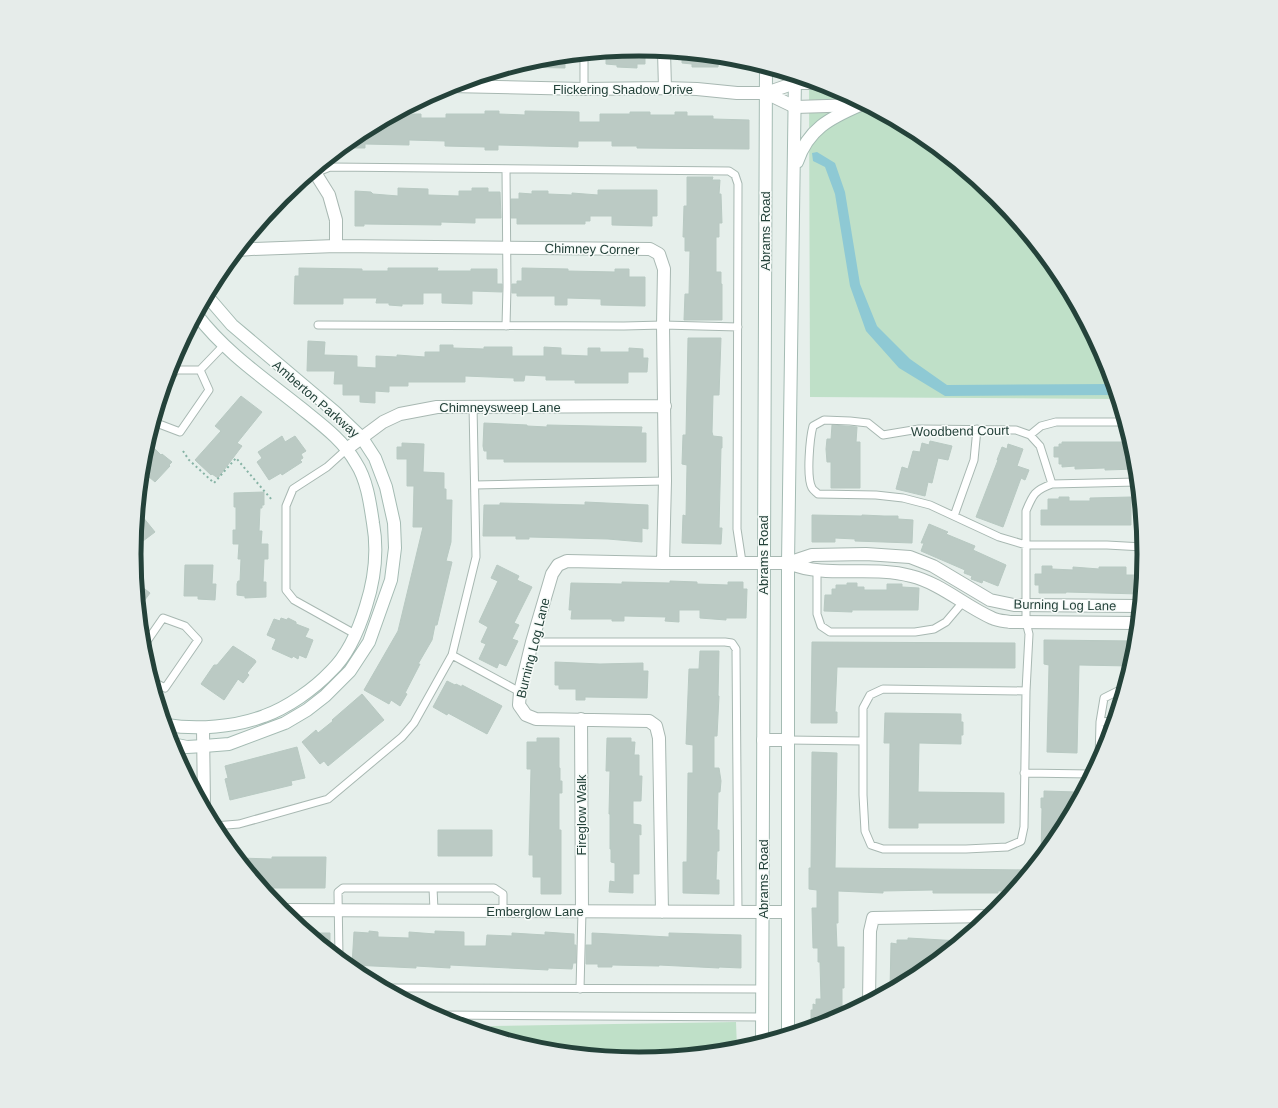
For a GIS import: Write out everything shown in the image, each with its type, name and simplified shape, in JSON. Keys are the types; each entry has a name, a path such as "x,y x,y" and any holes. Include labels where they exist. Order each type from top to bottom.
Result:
{"street":[{"path":"664,57 665,88"},
{"name":"Abrams Road","path":"762,1036 766,73"},
{"name":"Flickering Shadow Drive","path":"468,86 584,89 697,88 737,93 766,93 794,81"},
{"name":"Abrams Road","path":"788,1029 788,563 792,193 795,81"},
{"path":"766,93 795,107 855,105"},
{"path":"792,193 797,162 803,147 812,134 836,115 858,107"},
{"path":"316,176 329,195 336,220 336,246"},
{"name":"Chimney Corner","path":"251,243 336,246 650,249 660,254 664,269 663,325 665,481 663,563"},
{"name":"Amberton Parkway","path":"179,745 187,747 229,744 285,723 307,710 325,696 350,671 369,642 391,580 395,548 394,523 386,487 374,458 362,438 335,412 232,325 211,300"},
{"name":"Amberton Parkway","path":"172,726 182,728 203,728 231,724 265,716 292,702 310,690 332,671 344,655 355,634 363,617 372,587 376,557 375,530 369,494 358,465 348,448 329,430 224,346 200,319"},
{"name":"Chimneysweep Lane","path":"348,448 383,422 400,414 437,407 665,406"},
{"name":"Burning Log Lane","path":"662,912 660,738 656,726 649,721 536,719 526,715 519,705 520,692 532,642 552,574 558,565 567,562 788,563 812,555 866,554 910,557 934,566 990,600 1014,605 1134,606"},
{"name":"Burning Log Lane","path":"788,563 799,568 817,571 895,572 912,576 929,582 994,619 1010,622 1132,623"},
{"name":"Fireglow Walk","path":"581,720 582,911"},
{"path":"203,728 204,796"},
{"path":"763,740 788,740"},
{"name":"Emberglow Lane","path":"291,910 788,912"},
{"path":"869,995 870,931 873,918 980,916"}],"lane":[{"path":"584,59 584,89"},
{"path":"324,169 330,167 729,171 735,175 738,184 737,529 742,562"},
{"path":"506,169 506,326"},
{"path":"318,325 663,325 738,327"},
{"path":"176,370 200,370 224,346"},
{"path":"158,423 180,432 210,390 200,370"},
{"path":"222,825 239,824 328,799 402,737 414,724 452,655 476,557 473,406"},
{"name":"Woodbend Court","path":"954,516 930,505 903,498 876,495 818,494 812,489 810,480 810,437 813,426 824,420 850,420 868,423 883,435 919,429 977,429 1016,430 1030,435"},
{"path":"1052,484 1040,446 1030,435 1042,426 1056,422 1119,422"},
{"path":"977,429 974,460 954,516 999,537 1026,545 1107,545 1137,547"},
{"path":"348,448 327,467 293,489 286,506 286,590 294,600 355,634"},
{"path":"475,485 665,481"},
{"path":"1026,690 883,688 870,695 863,708 862,741 865,831 871,845 883,849 966,849 1007,847 1022,840 1024,827 1026,690 1029,634 1026,622 1026,512 1031,499 1039,489 1052,484 1132,482"},
{"path":"817,571 817,614 820,626 830,632 915,632 934,629 946,622 963,602"},
{"path":"149,639 163,618 185,626 198,640 165,688 158,684"},
{"path":"532,642 732,643 736,649 738,912"},
{"path":"452,655 520,692"},
{"path":"1099,744 1100,722 1104,698 1118,690"},
{"path":"1100,722 1108,721"},
{"path":"788,740 862,741"},
{"path":"1024,773 1086,774"},
{"path":"339,951 338,892 343,888 494,888 502,894 503,910"},
{"path":"434,888 434,910"},
{"path":"580,989 582,911"},
{"path":"396,988 762,990"},
{"path":"451,1015 762,1017"}],"path":[{"path":"183,451 189,460 214,483 236,458 272,500"}],"green space":[{"path":"809,86 859,107 916,140 942,159 991,202 1034,251 1053,277 1086,334 1112,399 810,397"},
{"path":"736,1022 737,1042 704,1048 672,1051 606,1051 574,1048 542,1042 491,1029 491,1026"}],"water":[{"path":"817,152 835,163 845,192 860,284 877,326 910,359 947,385 1107,384 1111,395 945,396 899,368 866,331 850,286 835,194 825,167 813,161 812,153"}],"building":[{"path":"645,56 645,64 637,64 637,68 617,67 617,65 606,64 606,57"},
{"path":"682,58 718,63 718,67 692,67 692,64 682,63"},
{"path":"565,62 565,68 536,67"},
{"path":"485,111 499,111 499,114 525,115 525,111 579,112 579,122 600,122 600,114 650,112 650,115 675,115 675,112 687,112 687,116 713,116 713,119 749,120 749,149 637,148 637,146 612,146 612,141 578,141 578,147 498,145 498,150 485,150 485,147 445,146 445,141 409,140 409,145 365,144 365,148 351,148 406,114 421,114 421,118 446,118 446,114 485,114"},
{"path":"687,177 713,177 712,180 720,180 719,194 721,194 722,223 719,223 719,237 716,237 716,272 721,272 722,320 684,320 685,294 689,294 690,251 685,251 685,237 683,237 684,206 687,206"},
{"path":"398,188 428,189 428,195 459,196 459,191 472,191 472,188 488,188 488,192 500,192 501,218 475,218 475,223 441,222 441,225 364,224 364,226 355,226 355,191 398,196"},
{"path":"598,190 657,190 657,216 652,216 652,226 612,225 612,216 590,216 590,221 585,221 585,224 517,224 517,218 511,218 511,199 519,199 519,193 532,194 532,191 548,191 548,194 572,195 572,193 598,195"},
{"path":"299,268 362,269 362,271 388,271 388,268 438,268 437,271 497,269 497,284 502,284 502,292 472,291 472,304 442,303 442,293 423,293 423,304 402,304 402,306 389,305 389,303 376,303 377,298 343,298 343,304 294,304 295,276 299,276"},
{"path":"522,268 615,272 615,269 629,269 629,277 645,277 645,306 601,305 601,299 567,298 567,305 555,305 555,296 517,296 517,293 512,293 512,284 517,284 517,281 522,281"},
{"path":"688,338 721,338 719,395 713,395 712,432 713,436 722,437 719,528 722,528 721,544 682,543 683,515 686,516 687,465 682,464 683,435 686,435"},
{"path":"308,341 325,342 324,355 357,356 357,367 376,368 376,356 397,357 397,355 425,357 425,352 440,352 440,345 453,345 453,348 484,349 484,347 512,347 512,356 544,356 544,347 561,348 561,355 588,356 588,348 600,348 600,352 629,352 629,348 643,349 643,358 648,358 647,372 628,372 628,383 575,383 575,380 546,380 546,376 525,375 524,381 514,381 514,378 465,376 465,382 408,382 408,386 389,386 389,392 375,391 375,403 360,402 360,395 343,395 343,384 334,384 335,371 307,371"},
{"path":"241,396 262,412 237,443 242,446 218,478 212,474 211,475 195,460 221,431 215,426"},
{"path":"484,423 547,427 547,425 642,427 641,433 646,433 646,462 504,462 504,459 487,459 487,451 484,451 483,446"},
{"path":"832,425 857,427 856,442 860,442 860,488 831,488 831,462 827,462 826,449 827,439 831,439"},
{"path":"282,436 285,442 295,436 306,451 301,454 303,458 300,460 302,462 282,475 281,473 269,480 257,462 262,458 258,452"},
{"path":"930,441 952,446 948,460 938,458 932,483 928,482 925,496 896,489 902,467 908,469 913,451 920,452 922,443 929,445"},
{"path":"1062,442 1124,442 1129,469 1105,470 1105,468 1075,469 1075,466 1062,467 1062,464 1059,464 1059,457 1054,457 1054,447 1059,447 1059,444 1062,444"},
{"path":"402,443 424,444 423,472 444,473 446,500 452,500 451,542 446,561 452,562 432,640 418,664 420,664 400,706 391,700 389,704 364,690 398,631 423,527 413,527 414,486 407,486 407,459 397,459 397,447 402,447"},
{"path":"1008,444 1023,449 1017,466 1029,470 1025,480 1021,478 1003,527 976,517 1002,447 1007,449"},
{"path":"153,447 161,455 162,454 172,462 155,482 148,476"},
{"path":"264,492 264,505 260,508 259,531 262,531 261,544 268,544 268,559 264,559 263,582 266,582 266,597 245,598 245,596 237,595 237,584 238,581 240,581 241,559 238,559 239,544 233,544 233,530 236,530 236,507 234,507 234,493"},
{"path":"1059,497 1069,497 1069,501 1090,501 1090,498 1131,497 1131,525 1041,525 1041,510 1048,510 1048,499 1059,499"},
{"path":"585,502 648,505 648,529 642,528 642,542 608,539 529,537 529,539 516,539 516,536 483,536 484,505 500,505 500,503 585,505"},
{"path":"812,515 898,516 898,519 913,520 912,543 855,541 855,539 835,538 835,542 812,542"},
{"path":"142,516 155,532 143,541 141,539"},
{"path":"929,524 948,532 946,534 975,546 973,550 1006,565 998,586 983,580 982,583 971,579 972,576 964,573 965,570 921,551 924,543 921,543"},
{"path":"185,565 213,565 212,584 216,584 215,600 198,599 198,596 184,596"},
{"path":"497,565 519,576 517,580 532,587 514,623 519,625 512,639 518,641 506,666 499,663 497,668 479,659 486,644 481,642 488,627 479,622 498,581 491,578"},
{"path":"1042,566 1052,566 1052,569 1073,570 1073,567 1099,569 1099,567 1126,567 1126,575 1136,575 1135,594 1066,592 1039,593 1039,585 1035,585 1035,574 1042,574"},
{"path":"670,581 728,585 728,582 743,582 743,589 747,589 746,618 726,618 726,620 700,618 700,610 679,610 679,622 665,621 666,617 624,616 624,621 612,621 612,619 571,619 572,610 569,610 571,583 622,584 622,582 670,583"},
{"path":"847,583 857,583 857,587 864,587 864,590 887,590 887,584 902,584 902,587 919,588 918,610 852,610 852,612 824,611 825,595 832,595 832,589 836,589 836,585 847,585"},
{"path":"142,587 150,593 143,602"},
{"path":"281,618 287,620 288,618 296,622 296,624 309,629 305,637 313,640 306,658 299,655 298,659 293,656 292,658 272,649 276,639 267,635 274,619 280,621"},
{"path":"1044,640 1129,641 1124,666 1079,665 1077,753 1047,752 1049,665 1044,664"},
{"path":"812,642 1015,643 1015,668 837,667 835,712 837,712 837,723 811,723"},
{"path":"233,646 256,662 247,673 249,675 243,683 238,679 224,700 201,684 214,665 217,665"},
{"path":"700,651 719,651 719,696 717,736 714,736 714,768 719,768 721,781 720,792 718,792 717,830 719,830 719,851 717,851 716,880 719,880 719,894 683,893 683,862 687,862 688,773 693,773 693,745 686,744 689,669 699,669"},
{"path":"555,662 600,664 643,663 643,671 648,671 647,698 585,697 585,700 576,700 576,689 559,689 559,685 555,685"},
{"path":"447,681 462,687 462,685 502,706 487,734 448,713 447,715 433,707"},
{"path":"362,694 384,720 328,766 324,761 320,764 302,742 316,730 318,733 333,721 332,720"},
{"path":"885,713 961,714 961,722 963,722 963,735 961,735 961,744 919,743 918,792 1004,793 1004,823 918,823 918,828 889,828 890,743 884,743"},
{"path":"537,738 559,738 559,768 560,781 562,781 562,793 559,793 559,830 561,830 561,894 541,894 541,877 533,877 533,855 529,855 531,769 527,769 527,742 537,742"},
{"path":"607,738 631,738 631,742 635,742 634,755 639,755 639,776 642,776 641,801 633,801 633,824 641,825 641,835 639,834 639,874 633,874 633,893 609,892 610,881 615,882 615,863 611,862 610,849 610,771 606,771"},
{"path":"297,747 305,778 291,781 292,785 230,800 225,779 228,778 225,766"},
{"path":"812,752 837,753 835,868 1023,870 1005,891 998,891 998,893 933,893 933,890 883,891 883,893 838,891 838,923 836,923 837,947 844,947 844,988 842,988 842,1009 811,1021 811,1010 813,1010 813,1004 816,1005 816,999 821,999 818,948 813,948 812,908 817,908 817,890 809,889 809,868 811,868"},
{"path":"1044,791 1076,792 1053,831 1041,847 1041,798 1044,798"},
{"path":"438,830 492,830 492,856 438,856"},
{"path":"272,857 326,857 325,888 273,888 272,890 245,858 272,859"},
{"path":"369,931 378,932 378,937 409,938 409,932 435,934 435,931 464,932 464,946 486,946 487,935 512,936 512,933 545,935 545,932 574,934 574,945 576,945 576,963 573,963 572,969 548,968 548,970 450,965 450,968 358,965 352,961 354,932 369,933"},
{"path":"317,933 330,933 330,944"},
{"path":"592,933 669,937 669,933 741,935 741,968 659,965 612,965 612,967 598,967 598,964 586,964 586,945 592,945"},
{"path":"908,938 952,941 916,968 890,984 891,943 897,944 897,940 908,940"}]}
